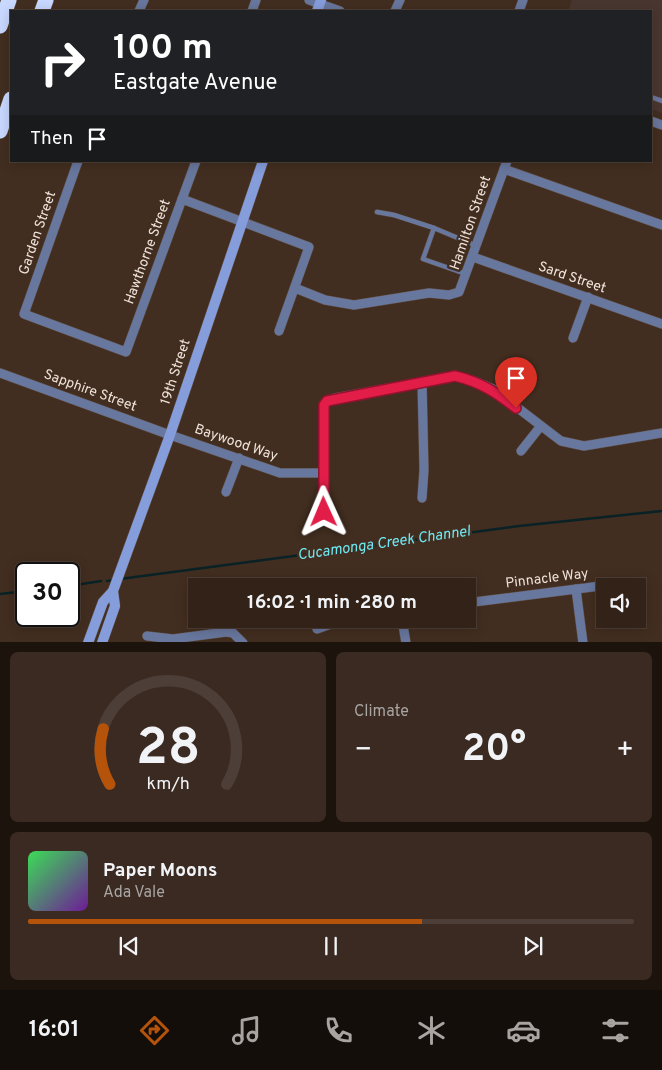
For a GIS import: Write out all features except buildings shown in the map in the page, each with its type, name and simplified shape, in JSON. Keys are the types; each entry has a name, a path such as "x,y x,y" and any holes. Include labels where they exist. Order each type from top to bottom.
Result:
{"highway":[{"path":"0,19 5,0"},
{"path":"0,26 9,0"},
{"path":"0,131 10,102"}],"main road":[{"name":"19th Street","path":"113,591 170,435 263,162"},
{"path":"88,642 103,602 113,591"},
{"path":"102,642 115,606 113,591"}],"street":[{"path":"309,0 336,10"},
{"name":"Garden Street","path":"78,162 24,314 126,352"},
{"name":"Hawthorne Street","path":"126,352 196,162"},
{"path":"506,165 662,225"},
{"name":"Hamilton Street","path":"295,288 325,300 354,305 428,294 449,296 460,292 468,275 506,165"},
{"path":"182,199 241,223 309,247 279,331"},
{"name":"Sard Street","path":"474,257 662,324"},
{"path":"573,338 588,298"},
{"name":"Sapphire Street","path":"0,373 170,435"},
{"path":"324,512 324,405 327,401 335,398 455,376 474,380 492,389 561,441 584,446 662,433"},
{"path":"422,382 424,470 422,498"},
{"path":"521,451 540,427"},
{"name":"Baywood Way","path":"170,435 280,472 324,473"},
{"path":"226,492 239,458"},
{"name":"Pinnacle Way","path":"476,602 596,586"},
{"path":"576,589 583,642"},
{"path":"404,628 406,642"},
{"path":"147,636 173,639 226,632 241,640"}],"lane":[{"path":"377,212 394,215 434,228 478,246"},
{"path":"434,228 423,259 468,275"}],"shaded area":[{"path":"572,0 662,0 662,113 652,109 652,10 568,10"}],"waterway":[{"name":"Cucamonga Creek Channel","path":"120,579 519,526 662,511"},
{"name":"Cucamonga Creek Channel","path":"107,581 115,580"},
{"name":"Cucamonga Creek Channel","path":"80,584 101,581"},
{"name":"Cucamonga Creek Channel","path":"0,594 15,592"}],"route":[{"path":"324,512 324,405 327,401 455,376 474,380 492,389 516,408"}]}
